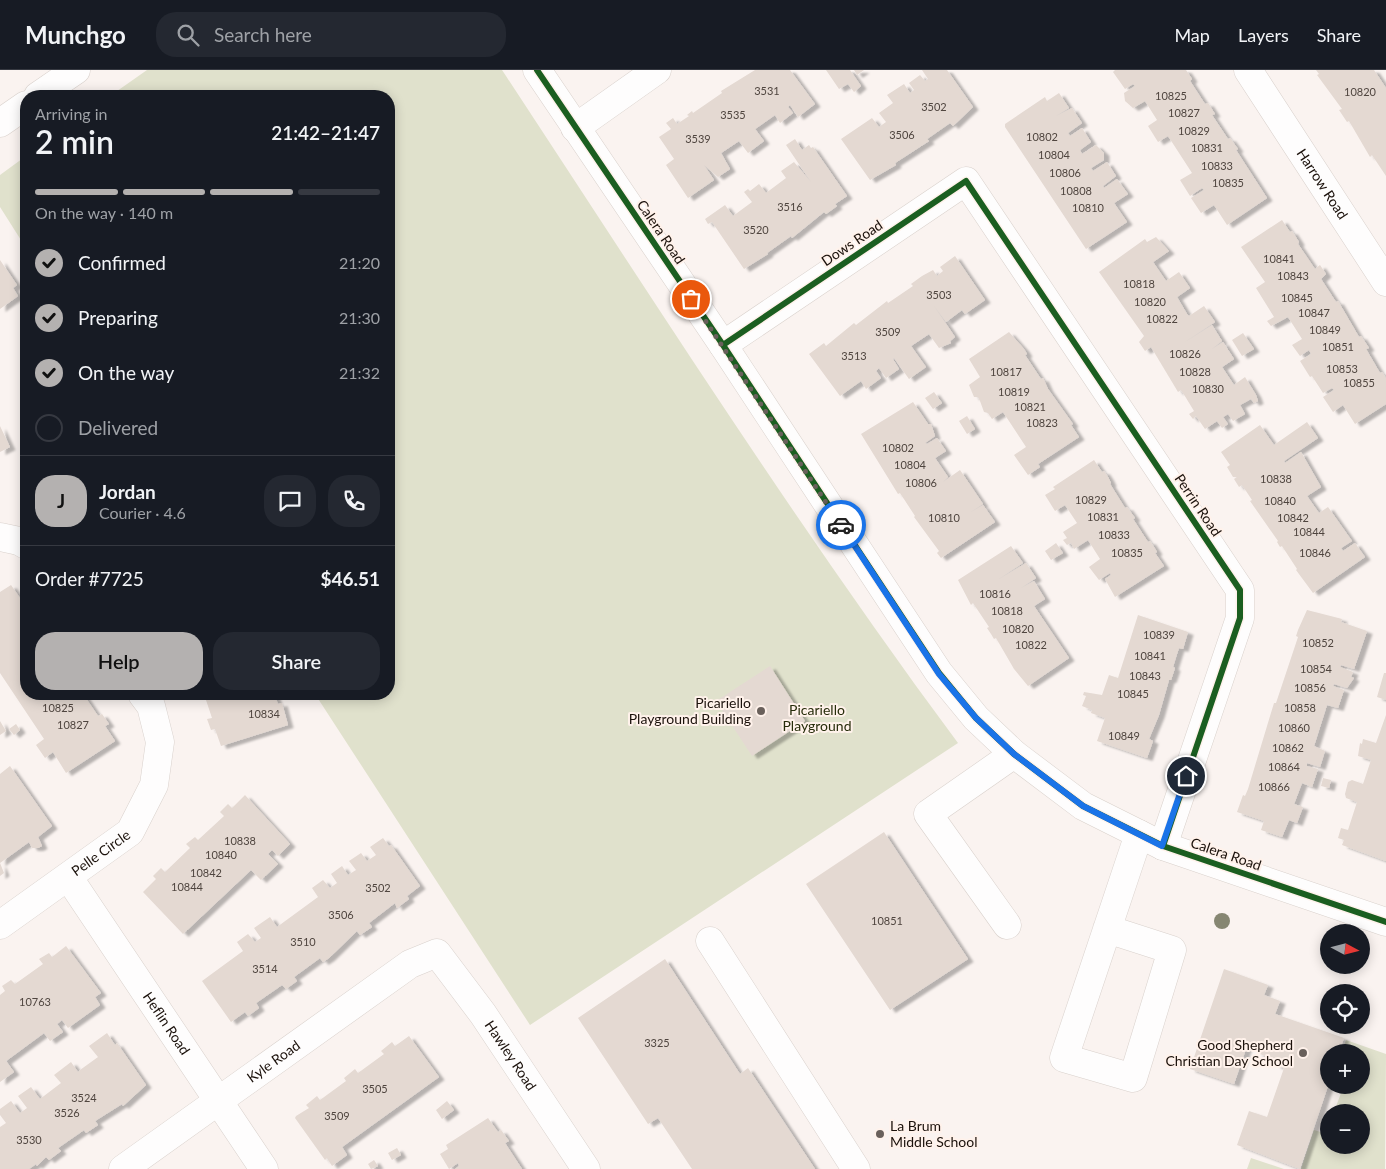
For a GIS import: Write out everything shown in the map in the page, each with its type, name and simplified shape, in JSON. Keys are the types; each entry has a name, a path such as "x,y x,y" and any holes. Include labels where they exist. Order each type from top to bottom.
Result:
{"street":[{"path":"47,90 76,70"},
{"name":"Calera Road","path":"537,70 723,345 939,674 976,718 1014,754 1083,806 1151,840 1386,922"},
{"path":"575,128 657,70"},
{"name":"Harrow Road","path":"1254,78 1386,282"},
{"path":"0,123 20,109"},
{"name":"Dows Road","path":"723,345 966,181 986,210"},
{"name":"Perrin Road","path":"986,210 1240,590 1240,618 1151,840 1107,930 1064,1058 1133,1078 1172,950 1107,930"},
{"path":"0,537 20,542"},
{"name":"Pelle Circle","path":"0,925 69,878 130,832 154,785 160,742 151,706 146,700"},
{"path":"1007,925 928,814 1014,754"},
{"name":"Heflin Road","path":"69,878 264,1169"},
{"path":"710,941 856,1169"},
{"name":"Hawley Road","path":"427,957 437,953 483,1014 586,1169"},
{"name":"Kyle Road","path":"122,1169 410,964 427,957"}],"green space":[{"name":"Picariello Playground","path":"147,70 502,70 782,494 839,578 958,743 530,1025 319,700 395,700 395,90 119,90"},
{"path":"20,160 20,239 0,207 0,175"},
{"path":"1346,1040 1357,1044 1345,1044"},
{"path":"1370,1048 1386,1054 1385,1169 1301,1169 1314,1130 1320,1132 1320,1154 1370,1154 1370,1104 1337,1104 1341,1094 1370,1094"},
{"path":"1251,1158 1284,1169 1247,1169"}],"building":[{"path":"755,70 790,70 815,104 798,117 790,105 788,107 793,113 780,123 775,115 755,129 764,141 748,153 739,141 721,153 730,169 718,177 704,165 714,180 688,198 666,165 674,159 659,137 671,129 666,123 673,118 677,124 689,116 687,115 692,111 693,113 722,93 721,91"},
{"path":"826,70 850,70 861,86 854,92 848,84 839,89"},
{"path":"854,70 864,70 857,75"},
{"path":"922,70 947,70 973,107 953,126 950,123 927,139 929,141 895,163 896,165 870,180 841,139 872,118 879,127 886,122 879,113 893,103 887,95 904,84 910,93 914,90 909,83 920,75 925,81 928,79"},
{"path":"1115,70 1186,70 1192,79 1190,81 1205,104 1208,103 1215,114 1212,115 1228,139 1230,138 1238,149 1236,150 1267,198 1227,225 1214,205 1201,213 1191,198 1204,190 1202,188 1190,196 1180,180 1192,173 1168,136 1158,142 1148,126 1157,120 1145,101 1133,108 1125,101 1124,93 1135,86 1133,84 1125,89 1113,72"},
{"path":"1316,70 1374,70 1386,88 1386,176 1372,155 1370,157 1349,121 1347,122 1339,110 1342,109 1317,75 1319,74"},
{"path":"1059,93 1069,108 1056,116 1072,108 1082,123 1068,133 1070,136 1082,128 1091,142 1080,150 1082,154 1096,145 1104,153 1104,160 1091,168 1093,171 1107,162 1116,176 1103,186 1104,188 1117,179 1128,194 1114,203 1127,222 1086,249 1005,127 1005,124 1045,97 1047,101"},
{"path":"795,139 802,150 809,145 811,148 813,147 847,196 835,204 837,206 826,214 824,212 792,238 791,236 768,254 744,269 712,222 708,224 705,219 725,205 733,216 752,202 744,192 748,189 750,191 759,184 766,193 786,178 781,171 794,162 811,182 786,145"},
{"path":"1282,220 1290,232 1292,231 1299,242 1298,244 1315,269 1320,265 1326,274 1321,279 1336,302 1338,301 1359,337 1361,336 1369,348 1366,349 1380,373 1382,372 1386,378 1386,404 1355,424 1343,405 1333,412 1323,397 1334,390 1332,388 1323,393 1312,376 1310,377 1300,361 1311,354 1309,350 1300,356 1292,345 1302,339 1288,317 1271,326 1267,321 1274,317 1256,288 1265,282 1241,247"},
{"path":"1156,237 1169,251 1153,262 1166,281 1179,272 1190,288 1177,297 1187,314 1189,316 1204,306 1215,322 1185,342 1212,325 1222,341 1212,349 1223,342 1234,359 1222,367 1234,385 1245,377 1256,395 1258,401 1254,403 1251,399 1240,405 1245,414 1233,421 1228,414 1223,417 1228,424 1222,428 1217,421 1205,429 1196,416 1193,419 1189,414 1194,411 1183,393 1181,390 1178,392 1151,347 1145,351 1139,342 1144,336 1099,272 1145,239 1147,242"},
{"path":"955,256 985,300 965,314 962,310 946,322 934,306 955,337 950,341 951,343 939,348 929,334 911,346 926,367 909,379 894,358 899,369 886,378 879,368 876,371 881,378 866,389 861,381 840,396 809,354 824,343 826,346 854,323 856,325 887,301 888,303 913,286 911,284 922,276 933,270 937,276 943,271 940,267"},
{"path":"0,260 17,285 13,288 18,296 0,309"},
{"path":"1009,332 1024,349 1027,354 1025,355 1041,379 1043,378 1048,389 1073,424 1071,425 1079,437 1038,464 1040,467 1028,475 1014,455 1026,447 1003,412 992,419 988,413 984,412 978,397 974,397 969,385 980,377 969,359"},
{"path":"1243,333 1254,349 1242,356 1232,340"},
{"path":"934,392 942,403 933,409 925,398"},
{"path":"913,402 928,424 931,424 935,436 925,443 927,444 937,438 946,451 935,458 948,477 943,482 960,470 983,504 971,512 983,505 995,522 941,558 937,553 939,551 914,517 900,493 898,494 861,434"},
{"path":"967,416 975,429 967,434 959,421"},
{"path":"1307,422 1318,438 1284,461 1285,463 1301,452 1321,487 1307,496 1319,513 1328,507 1352,541 1341,548 1343,551 1355,543 1365,557 1313,593 1296,570 1282,546 1280,547 1278,541 1250,501 1252,500 1242,485 1239,487 1234,479 1237,477 1233,477 1227,467 1230,465 1221,452 1260,425 1274,445"},
{"path":"0,426 10,447 0,452"},
{"path":"1094,460 1108,477 1110,484 1125,508 1127,507 1135,518 1133,519 1148,542 1150,541 1154,547 1157,552 1155,553 1164,566 1115,597 1105,579 1111,575 1110,573 1099,580 1089,567 1100,559 1088,540 1074,549 1071,543 1067,545 1063,540 1067,538 1063,532 1077,523 1065,505 1055,511 1045,495 1055,489 1053,487"},
{"path":"1056,543 1063,553 1051,560 1045,551"},
{"path":"1011,546 1023,563 999,579 1026,563 1036,578 1021,588 1034,581 1045,599 1034,606 1069,658 1028,686 1014,669 996,638 994,639 987,628 989,627 973,603 971,605 958,580"},
{"path":"11,585 20,598 20,700 87,700 98,716 102,714 109,724 105,726 115,741 66,773 53,752 45,758 36,745 44,739 0,673 0,592"},
{"path":"1307,610 1342,619 1341,622 1367,631 1354,669 1341,665 1340,667 1353,672 1351,677 1354,678 1347,688 1334,684 1333,686 1344,690 1338,708 1327,705 1314,746 1325,751 1320,767 1307,763 1307,766 1318,769 1312,787 1302,783 1294,804 1303,807 1297,823 1289,820 1282,837 1261,830 1264,821 1237,812 1243,795 1245,796 1248,789 1274,703 1276,703 1298,637 1296,636"},
{"path":"1138,615 1188,632 1183,649 1179,648 1173,667 1175,668 1171,680 1169,680 1159,715 1149,739 1153,741 1147,758 1097,741 1105,718 1091,713 1092,710 1082,706 1086,696 1083,695 1084,692 1102,695 1109,675 1118,678"},
{"name":"Picariello Playground Building","path":"770,666 805,721 752,756 716,701"},
{"path":"1384,673 1386,673 1386,700 1377,697"},
{"path":"206,700 276,700 278,704 282,703 288,725 221,746 215,729 211,730 207,719 212,718"},
{"path":"1386,715 1386,861 1342,845 1344,840 1338,838 1341,828 1348,830 1357,802 1346,798 1348,782 1352,780 1363,784 1371,760 1358,756 1360,743 1362,744 1363,739 1376,743"},
{"path":"0,721 6,731 0,735"},
{"path":"16,724 20,730 14,735 9,729"},
{"path":"10,766 52,826 38,837 42,846 32,848 29,842 0,863 0,774"},
{"path":"1323,778 1331,780 1329,788 1321,786"},
{"path":"245,795 290,844 278,856 272,850 268,854 278,864 261,880 251,870 183,934 143,892 156,879 153,876 161,868 165,872 190,848 186,844 195,837 198,840 224,816 220,812 228,804 232,808"},
{"path":"884,832 968,959 890,1010 806,884"},
{"path":"383,838 389,846 391,845 420,886 407,896 409,899 397,908 395,903 369,923 372,927 360,935 357,931 329,958 323,962 320,958 294,977 297,981 286,989 282,985 256,1003 259,1008 248,1016 245,1012 231,1022 202,981 243,951 237,942 248,934 255,942 261,938 254,928 270,917 277,927 318,897 312,888 323,880 330,888 337,883 331,874 342,866 348,875 356,870 349,861 361,853 367,861 376,855 370,847"},
{"path":"0,863 4,873 0,876"},
{"path":"66,946 101,993 95,997 100,1005 68,1028 62,1020 57,1024 63,1032 50,1041 44,1033 6,1061 14,1072 0,1082 0,995 5,991 2,986 11,980 15,984 43,964 39,959 49,953 52,957"},
{"path":"665,959 740,1074 748,1068 815,1169 692,1169 658,1118 648,1124 578,1018"},
{"path":"1224,969 1268,985 1264,995 1280,1001 1275,1014 1320,1030 1320,1034 1332,1034 1344,1038 1342,1044 1320,1044 1320,1094 1325,1094 1322,1104 1320,1104 1320,1110 1300,1169 1237,1145 1249,1111 1267,1117 1284,1068 1275,1065 1277,1060 1257,1053 1259,1047 1248,1043 1234,1084 1190,1069"},
{"path":"107,1033 115,1045 117,1043 146,1085 123,1106 122,1104 95,1121 98,1125 86,1133 84,1130 58,1148 61,1151 49,1160 46,1157 37,1166 36,1164 29,1169 0,1169 0,1127 6,1123 0,1115 0,1109 11,1101 20,1113 27,1108 18,1096 31,1087 40,1099 61,1083 54,1075 71,1062 78,1072 98,1057 89,1046"},
{"path":"409,1036 439,1077 342,1147 347,1155 332,1166 327,1158 325,1160 295,1118 296,1116 309,1108 306,1105 317,1096 320,1100 346,1081 344,1078 355,1069 358,1073 384,1054 381,1051 392,1042 395,1046"},
{"path":"447,1101 454,1110 442,1119 436,1110"},
{"path":"488,1118 498,1132 501,1130 509,1141 505,1143 522,1169 455,1169 459,1166 458,1163 449,1169 440,1154 448,1149 446,1145"},
{"path":"397,1148 401,1155 392,1160 388,1153"},
{"path":"374,1160 378,1166 371,1169 368,1164"}],"cycle path":[{"path":"537,70 723,345 939,673 976,718 1014,754 1083,806 1163,846 1386,922"},
{"path":"723,345 966,181 1240,590 1240,618 1163,846"}],"way so far":[{"path":"691,299 841,525"}],"place":[{"name":"Picariello Playground Building","path":"761,711"},
{"name":"Good Shepherd Christian Day School","path":"1303,1053"},
{"name":"La Brum Middle School","path":"880,1134"}],"route":[{"path":"841,525 939,674 976,718 1014,754 1083,806 1162,846 1186,776"}]}
